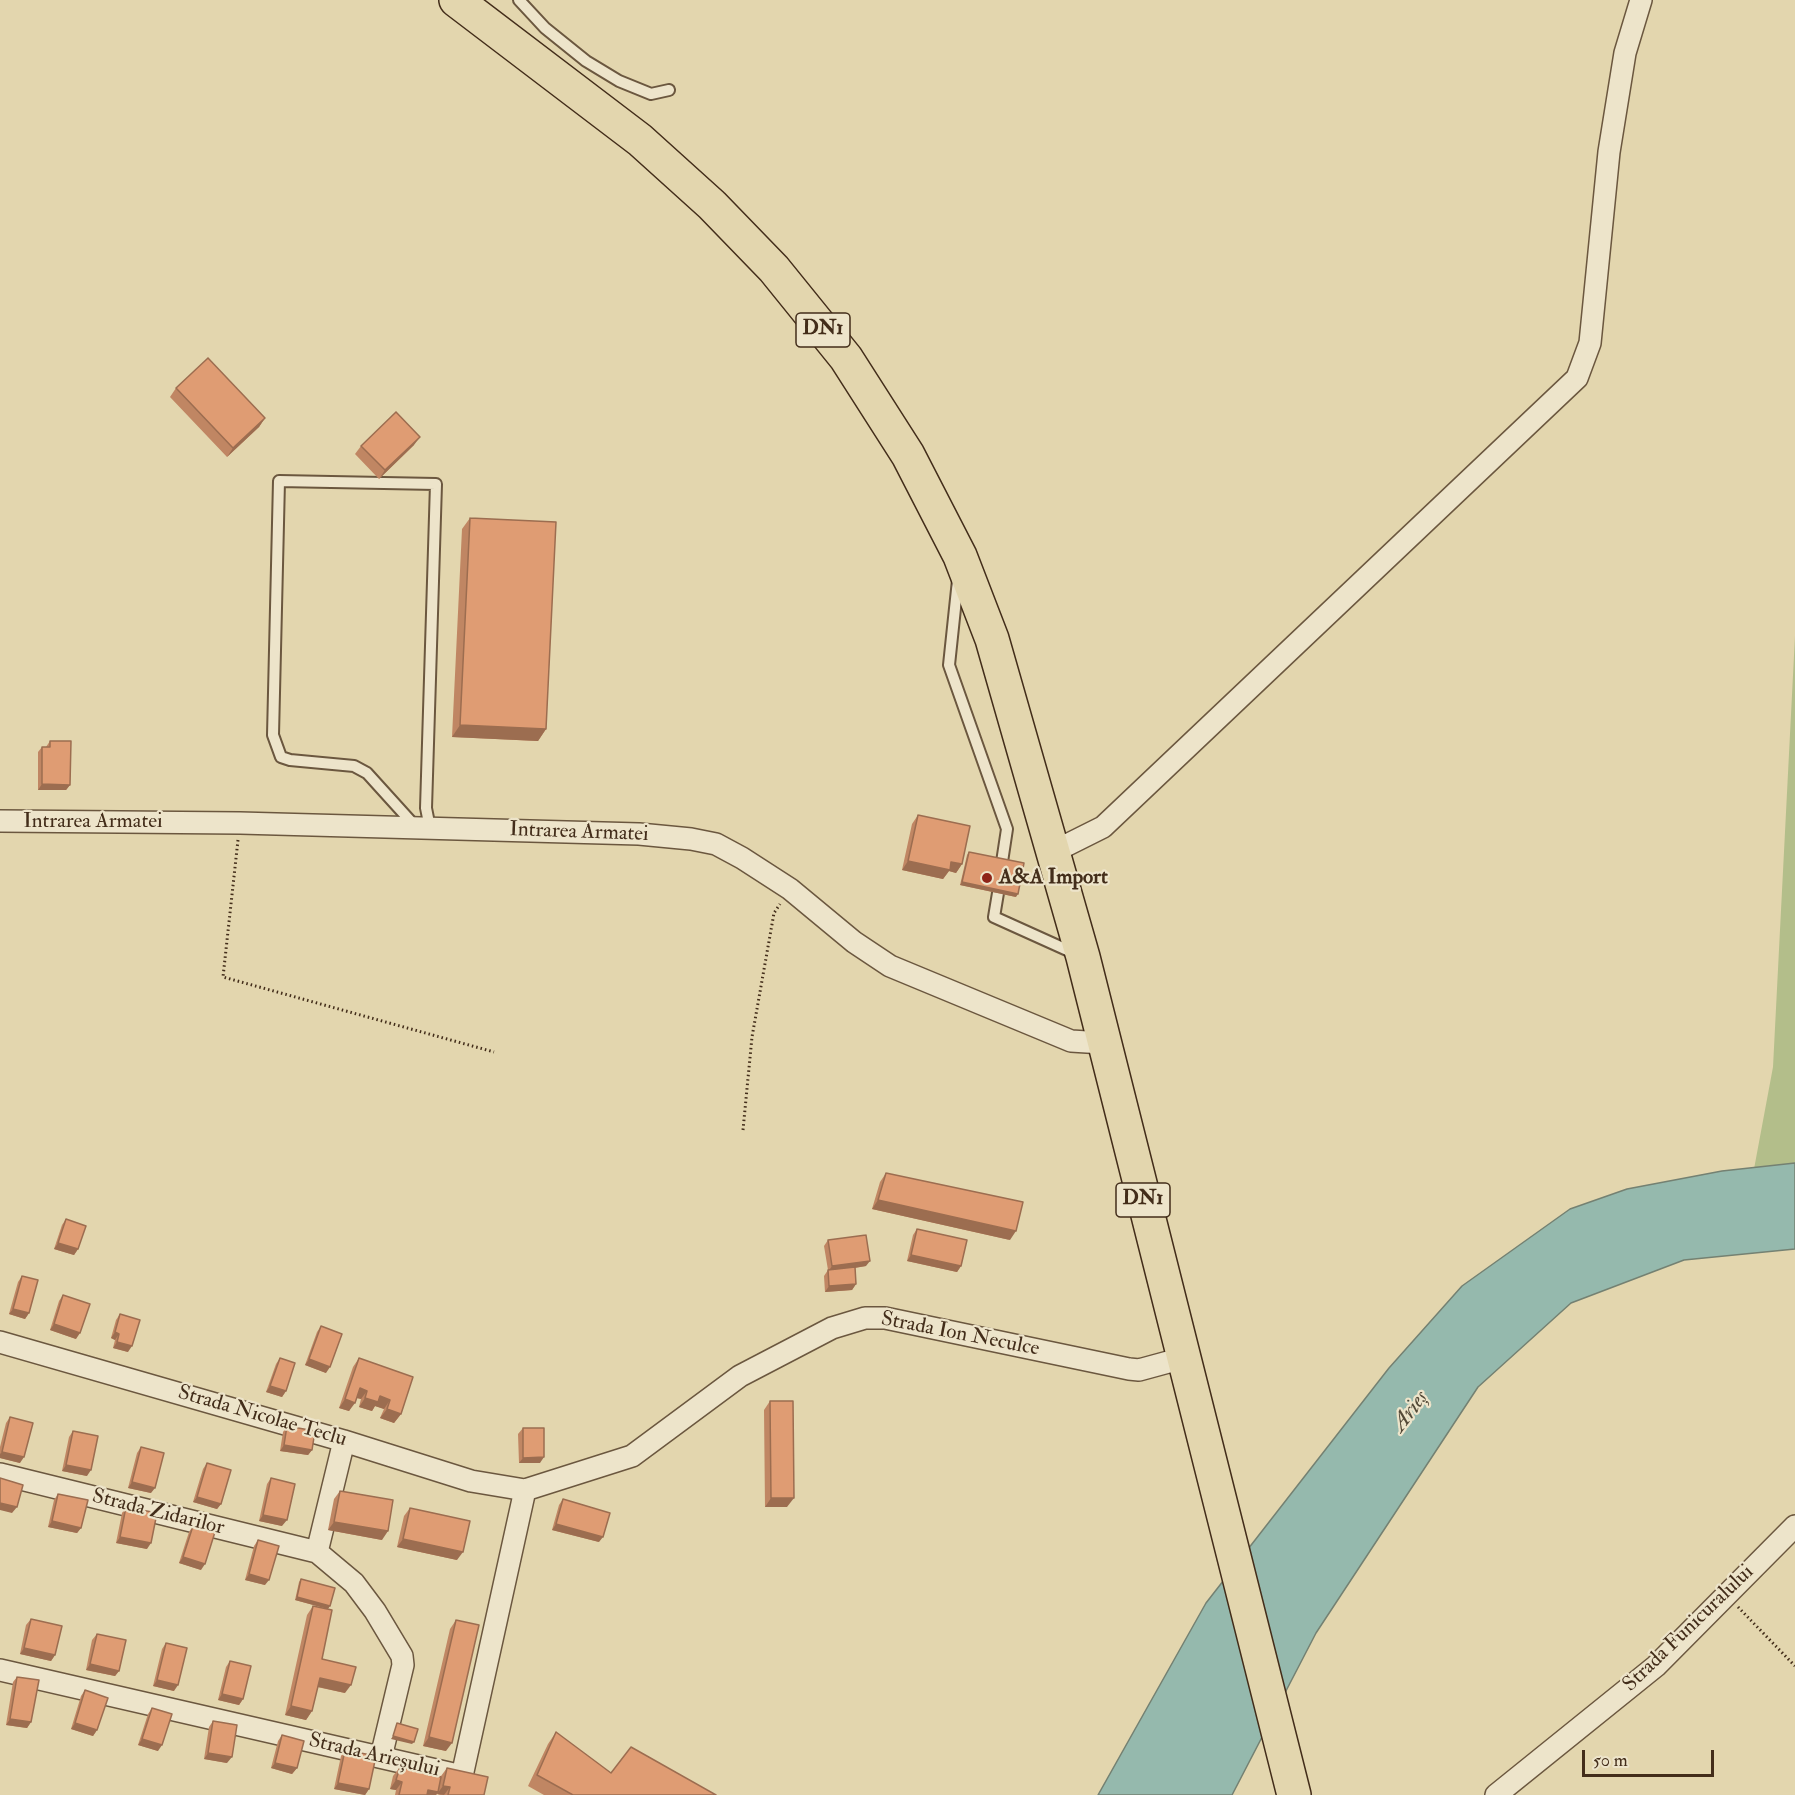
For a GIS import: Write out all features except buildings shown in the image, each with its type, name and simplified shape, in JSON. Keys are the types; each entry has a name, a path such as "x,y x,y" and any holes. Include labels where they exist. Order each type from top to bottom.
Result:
{"main road":[{"name":"DN1","path":"456,0 640,140 712,205 774,269 846,358 908,455 960,556 992,639 1083,957 1294,1795"}],"street":[{"path":"1053,852 1104,827 1577,378 1590,343 1609,152 1625,52 1641,0"},
{"name":"Intrarea Armatei","path":"0,821 240,823 691,838 716,844 790,889 854,942 890,966 1071,1041 1103,1043"},
{"name":"Strada Ion Neculce","path":"525,1490 632,1455 740,1376 832,1328 865,1318 885,1318 1129,1369 1139,1370 1183,1358"},
{"name":"Strada Nicolae Teclu","path":"0,1342 344,1441 471,1481 525,1490"},
{"path":"317,1552 344,1441"},
{"name":"Strada Zidarilor","path":"0,1474 317,1552 354,1583 375,1611 402,1656 403,1665 381,1757"},
{"name":"Strada Arieșului","path":"0,1670 460,1776 465,1772 525,1490"},
{"name":"Strada Funicuralului","path":"1496,1795 1656,1666 1795,1526"}],"lane":[{"path":"519,0 585,61 619,81 651,94 669,90"},
{"path":"279,481 435,484 424,828 367,773 354,766 290,760 281,757 273,735 279,481"},
{"path":"960,556 949,665 1007,829 1002,862"},
{"path":"998,893 994,917 1083,957"}],"path":[{"path":"240,823 223,977 494,1052"},
{"path":"743,1130 752,1037 774,913 790,889"},
{"path":"1726,1595 1795,1666"}],"green space":[{"path":"1795,636 1795,1163 1754,1169 1773,1067"}],"water":[{"name":"Arieș","path":"1795,1163 1795,1249 1684,1260 1571,1303 1478,1387 1316,1633 1232,1795 1098,1795 1206,1603 1389,1368 1462,1286 1570,1209 1627,1189 1722,1171"}],"place":[{"name":"A&A Import","path":"987,878"}]}
